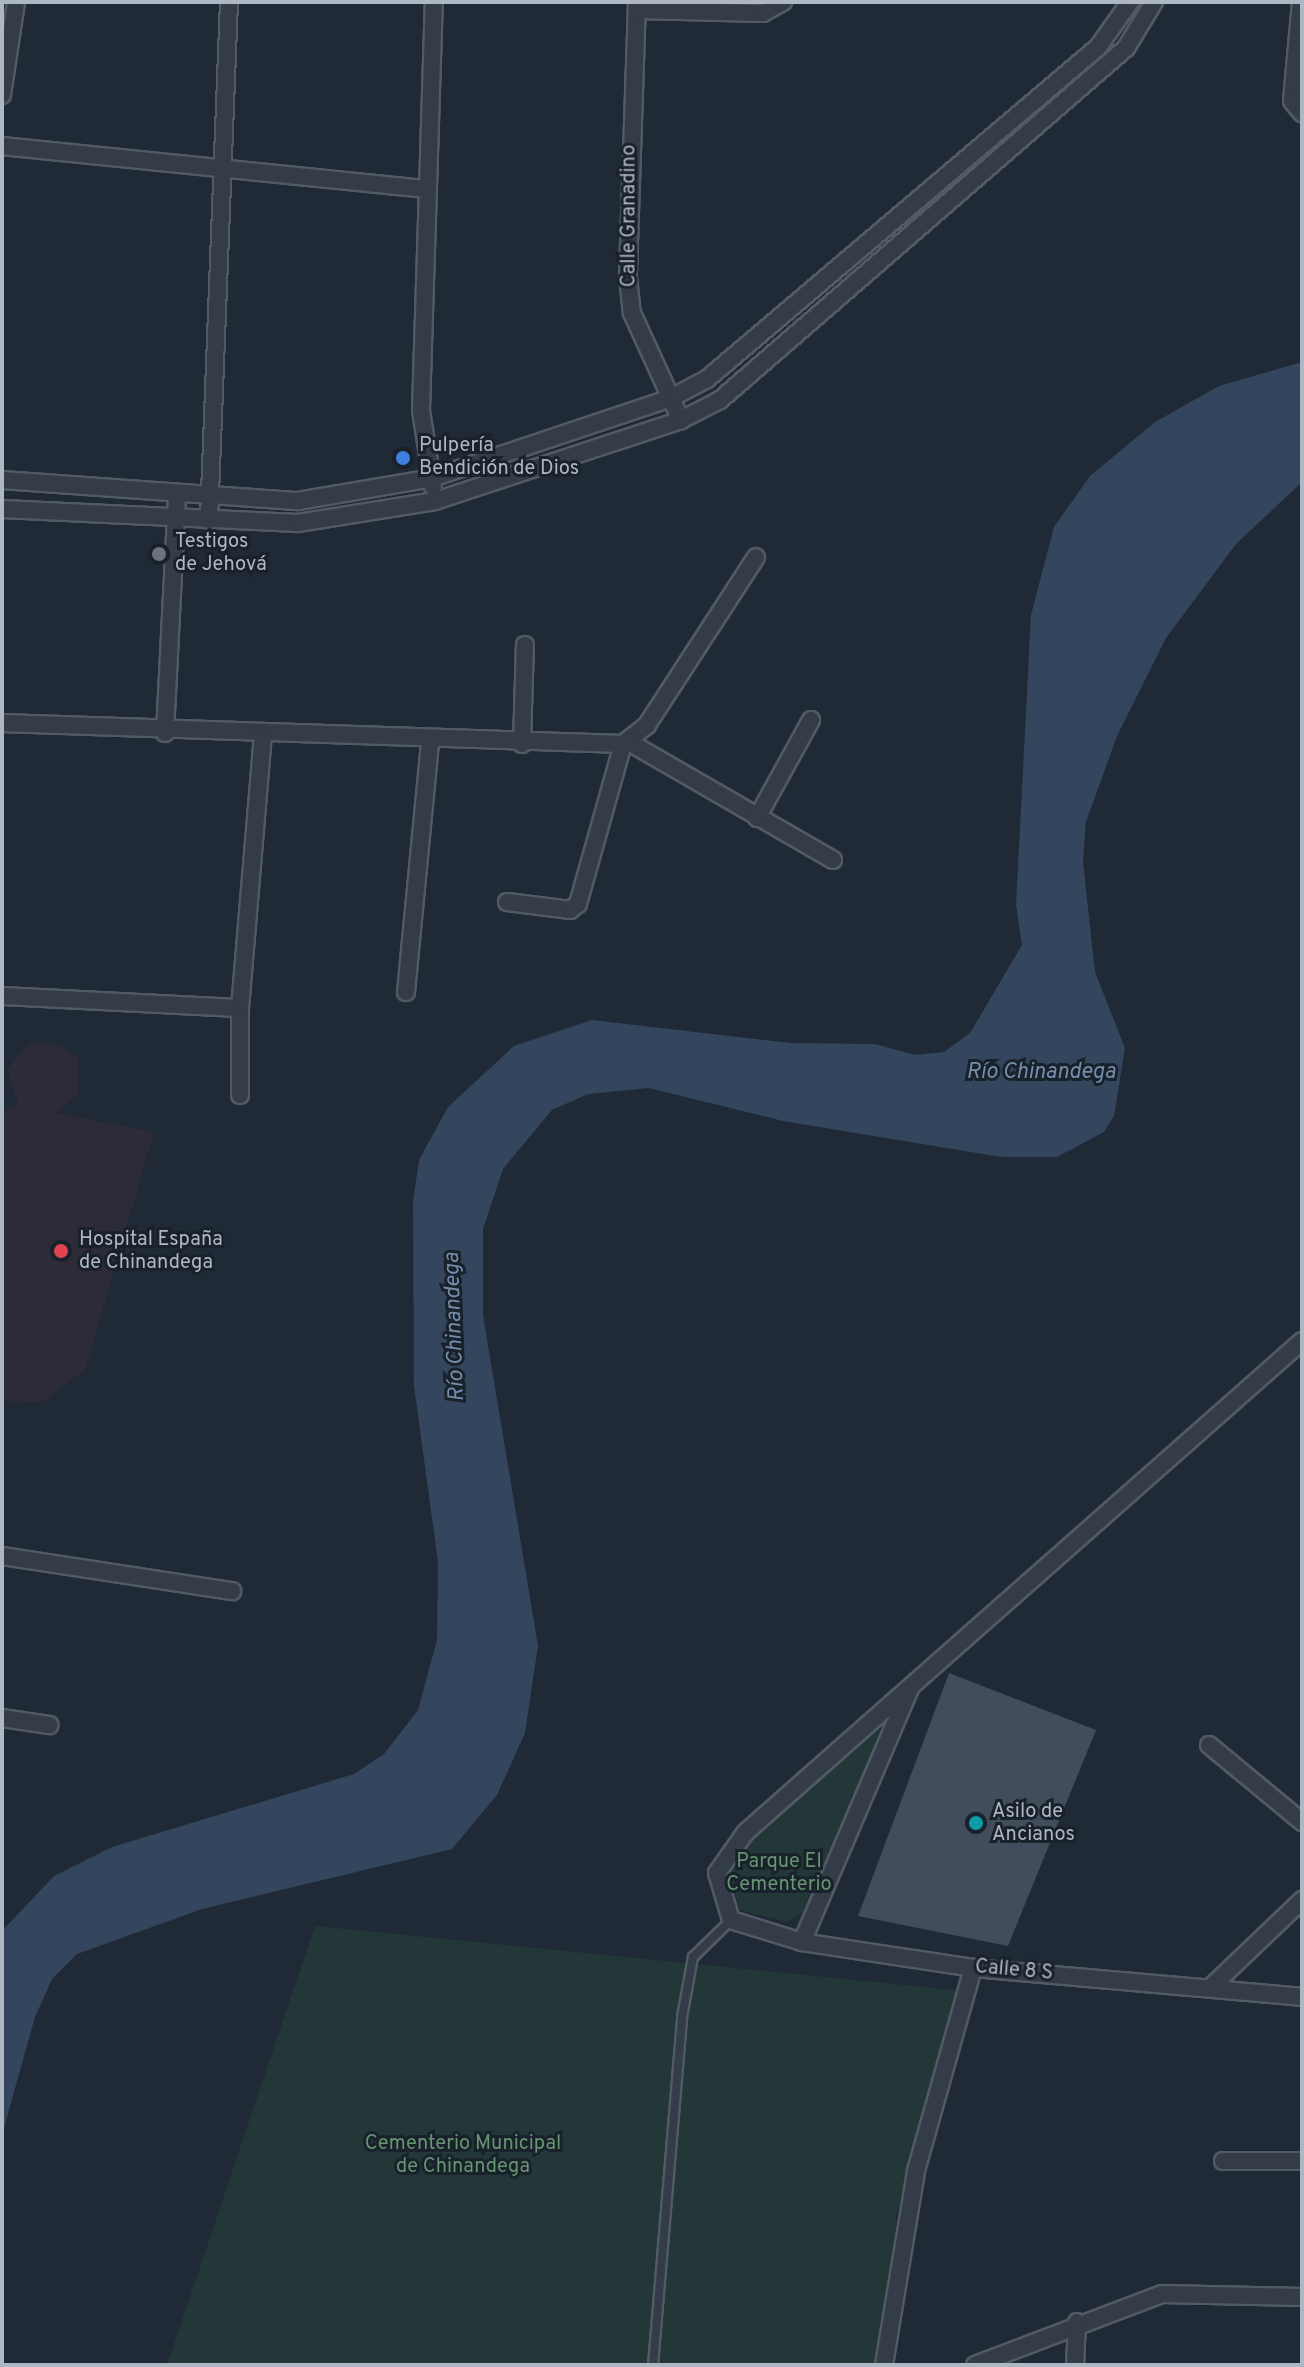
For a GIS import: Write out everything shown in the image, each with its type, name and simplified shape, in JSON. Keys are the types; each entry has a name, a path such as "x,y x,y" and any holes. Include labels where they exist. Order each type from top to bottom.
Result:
{"street":[{"path":"2,95 16,2"},
{"path":"209,520 229,2"},
{"path":"434,2 424,189 421,410 435,501"},
{"path":"637,6 763,13 783,2"},
{"path":"2,480 298,501 432,478 671,398 707,379 1098,47 1130,2"},
{"path":"2,509 298,523 435,501 681,420 720,400 1126,48 1154,2"},
{"path":"1301,2 1292,101 1302,113"},
{"name":"Calle Granadino","path":"637,6 628,277 632,313 681,420"},
{"path":"2,146 223,173 424,189"},
{"path":"165,733 177,493"},
{"path":"507,902 570,910 578,904 625,742 683,675 756,557"},
{"path":"522,744 525,645"},
{"path":"757,818 811,720"},
{"path":"2,723 165,733 522,744 625,742 833,860"},
{"path":"240,1095 240,1008 263,736"},
{"path":"406,992 430,741"},
{"path":"2,996 240,1008"},
{"path":"731,1920 717,1873 745,1833 1302,1341"},
{"path":"2,1556 232,1591"},
{"path":"802,1942 912,1684"},
{"path":"2,1718 49,1725"},
{"path":"1209,1745 1302,1822"},
{"path":"1211,1987 1302,1900"},
{"name":"Calle 8 S","path":"731,1920 802,1942 973,1968 1302,1997"},
{"path":"884,2365 916,2171 973,1968"},
{"path":"1223,2161 1302,2161"},
{"path":"975,2365 1077,2322 1162,2294 1302,2297"},
{"path":"1075,2365 1077,2322"}],"lane":[{"path":"653,2365 682,2017 693,1957 731,1920"}],"shaded area":[{"name":"Hospital España de Chinandega","path":"28,1044 55,1044 78,1058 78,1094 56,1113 154,1132 85,1370 42,1402 2,1401 2,1111 19,1106 7,1070"}],"green space":[{"name":"Parque El Cementerio","path":"885,1729 816,1907 786,1922 740,1910 729,1874 752,1833 870,1732"},
{"name":"Cementerio Municipal de Chinandega","path":"315,1926 964,1991 897,2212 881,2365 167,2365"}],"water":[{"name":"Río Chinandega","path":"1302,362 1302,482 1236,544 1166,638 1117,736 1086,822 1083,862 1095,972 1125,1048 1114,1116 1104,1132 1057,1157 1001,1157 783,1121 649,1088 588,1094 552,1110 503,1169 483,1229 483,1315 538,1646 525,1733 497,1795 452,1849 202,1909 77,1954 52,1979 35,2017 2,2135 2,1931 54,1876 112,1847 354,1774 384,1754 418,1710 437,1640 438,1562 414,1386 413,1202 419,1160 448,1107 514,1046 592,1020 791,1043 875,1044 915,1055 944,1052 970,1033 1022,945 1016,905 1031,615 1054,527 1090,476 1155,422 1219,386"}],"building":[{"name":"Pulpería Bendición de Dios","path":"412,453 413,462 394,464 394,454"},
{"name":"Asilo de Ancianos","path":"949,1673 1096,1730 1008,1946 858,1916"}],"place":[{"name":"Pulpería Bendición de Dios","path":"403,458"},
{"name":"Testigos de Jehová","path":"159,554"},
{"name":"Hospital España de Chinandega","path":"61,1251"},
{"name":"Asilo de Ancianos","path":"976,1823"}]}
